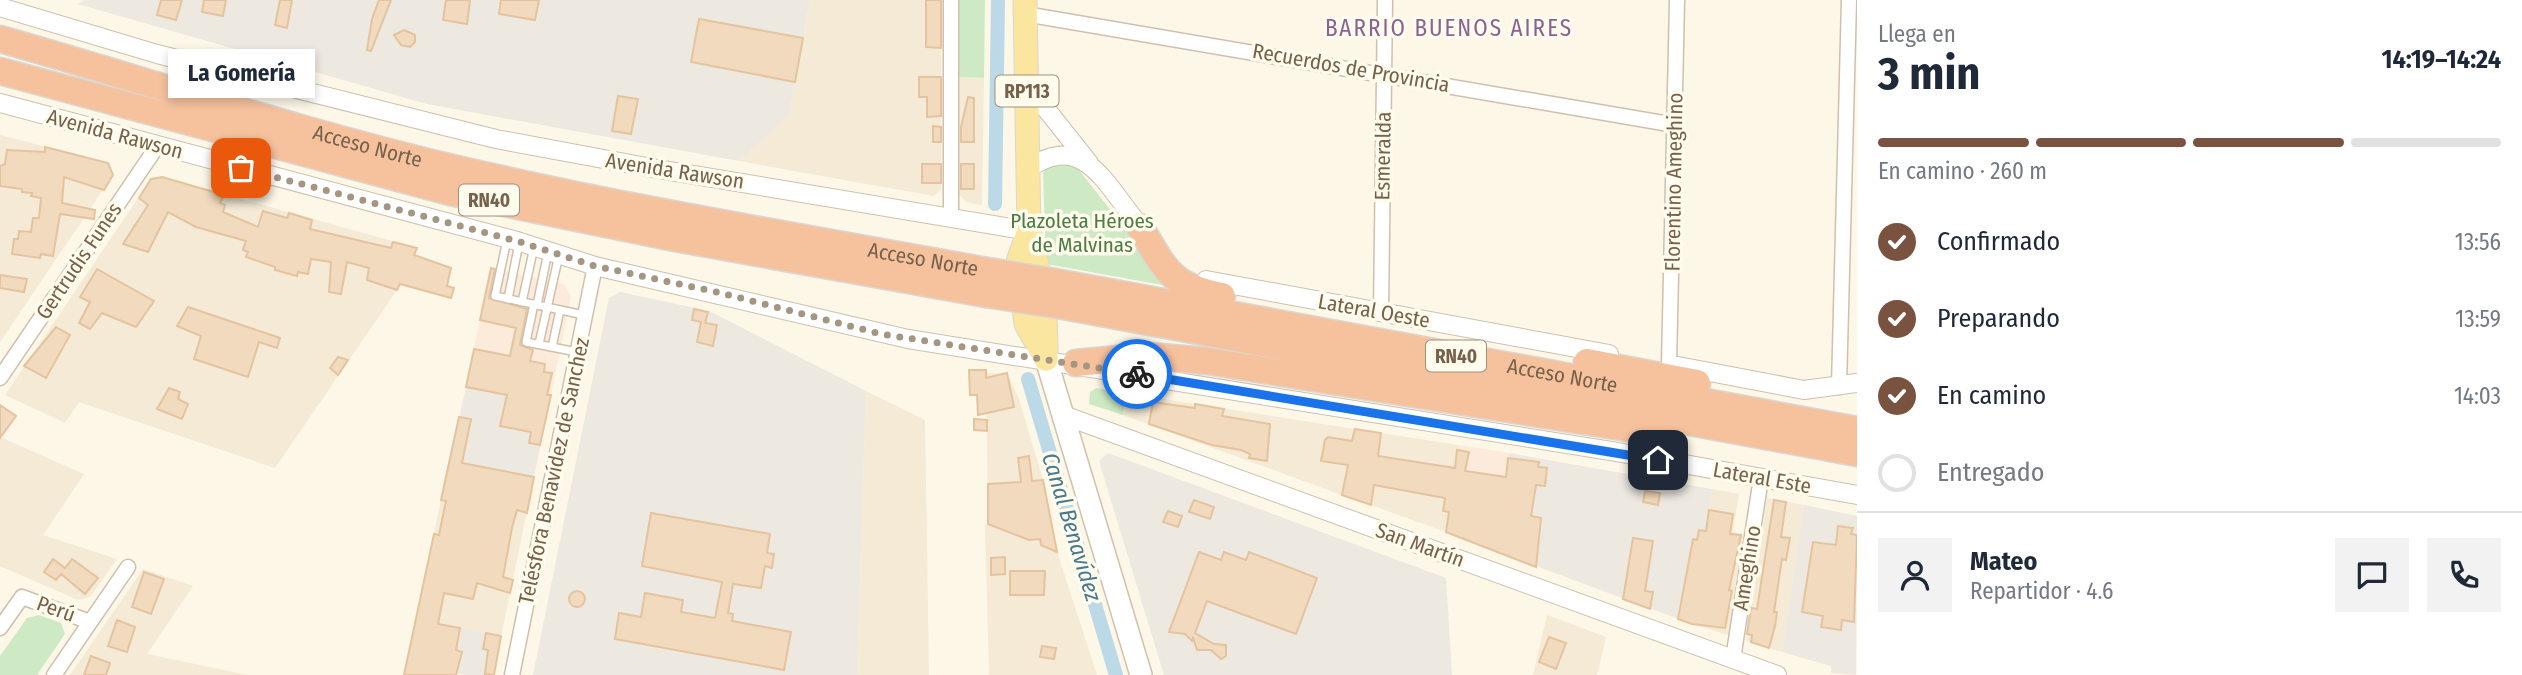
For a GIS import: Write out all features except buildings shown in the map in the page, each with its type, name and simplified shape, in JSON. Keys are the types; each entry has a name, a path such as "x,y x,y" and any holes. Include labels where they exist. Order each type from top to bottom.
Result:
{"highway":[{"name":"Acceso Norte","path":"0,39 374,149 984,282"},
{"name":"Acceso Norte","path":"0,71 450,192 640,231 984,282 1857,429"},
{"path":"1140,227 1165,269 1192,290 1662,376 1733,392 1857,429"},
{"name":"Acceso Norte","path":"1056,294 1857,453"},
{"path":"1076,363 1149,356 1207,361 1606,428 1794,442"}],"main road":[{"name":"RP113","path":"1025,7 1029,231 1038,263 1045,312 1046,359 1141,675"}],"street":[{"path":"951,0 951,217"},
{"name":"Esmeralda","path":"1381,312 1385,0"},
{"name":"Florentino Ameghino","path":"1669,365 1678,0"},
{"path":"1848,385 1852,106 1849,0"},
{"name":"Avenida Rawson","path":"0,7 157,54 452,129 641,166 1029,231"},
{"name":"Recuerdos de Provincia","path":"1025,7 1675,125"},
{"name":"Lateral Oeste","path":"1027,85 1140,227 1189,276 1804,390 1848,385"},
{"name":"Avenida Rawson","path":"0,103 534,247 595,266 721,293 881,334 1046,359"},
{"name":"Gertrudis Funes","path":"0,378 158,145"},
{"path":"1028,169 1056,154 1074,156 1089,163"},
{"name":"Telésfora Benavídez de Sanchez","path":"512,675 595,266"},
{"name":"Lateral Este","path":"1046,359 1857,495"},
{"name":"San Martín","path":"1063,415 1777,675"},
{"name":"Ameghino","path":"1733,659 1761,478"},
{"path":"54,675 128,566"},
{"name":"Perú","path":"0,628 22,597 90,622"}],"lane":[{"path":"534,247 495,296 585,315"},
{"path":"508,299 534,247"},
{"path":"522,302 534,247"},
{"path":"534,247 536,305 527,342 578,352"},
{"path":"534,247 548,307 539,344"},
{"path":"552,347 560,310"}],"shaded area":[{"path":"85,0 810,0 789,115 739,161 427,104 78,4"},
{"path":"810,0 941,0 941,189 934,196 739,161 789,115"},
{"path":"958,77 984,78 982,205 966,202 958,193"},
{"path":"0,135 108,163 113,175 0,342"},
{"path":"162,177 417,248 397,290 275,468 79,402 65,423 5,395 151,179"},
{"path":"491,268 564,284 571,296 549,404 466,387"},
{"path":"620,292 709,311 866,391 857,675 533,675 609,298"},
{"path":"986,373 1007,373 1019,399 1043,480 1057,552 1097,675 989,675 985,525 988,524"},
{"path":"466,387 549,404 528,506 443,490"},
{"path":"866,391 925,420 929,675 857,675"},
{"path":"1126,393 1355,429 1342,495 1123,415"},
{"path":"1381,433 1458,445 1446,532 1371,505"},
{"path":"0,437 84,474 43,535 117,559 90,597 78,600 0,566"},
{"path":"1458,445 1509,453 1496,551 1446,532"},
{"path":"1108,453 1446,578 1452,675 1164,675 1099,461"},
{"path":"1509,453 1712,489 1692,624 1496,551"},
{"path":"1712,489 1739,494 1733,531 1743,536 1728,635 1692,624"},
{"path":"443,490 528,506 501,636 416,619"},
{"path":"1767,498 1804,505 1782,652 1746,641"},
{"path":"1804,505 1857,516 1856,675 1831,673 1831,666 1782,652"},
{"path":"143,569 193,586 147,654 248,675 70,675"},
{"path":"1547,615 1606,637 1597,675 1533,675"},
{"path":"416,619 501,636 493,675 465,675 407,663"}],"green space":[{"path":"959,0 985,0 984,78 958,77"},
{"name":"Plazoleta Héroes de Malvinas","path":"1050,164 1075,165 1142,250 1179,288 1046,264 1043,173"},
{"path":"1096,388 1126,393 1123,415 1089,404 1090,392"},
{"path":"39,615 61,623 65,634 37,675 0,675 0,656 27,618"}],"waterway":[{"name":"Canal Benavídez","path":"995,204 998,0"},
{"name":"Canal Benavídez","path":"1028,379 1116,675"}],"way so far":[{"path":"241,168 517,241 595,266 721,293 881,334 1137,374"}],"place":[{"name":"La Gomería","path":"241,168"}],"district":[{"name":"BARRIO BUENOS AIRES","path":"1449,28"}],"route":[{"path":"1137,374 1658,460"}]}
